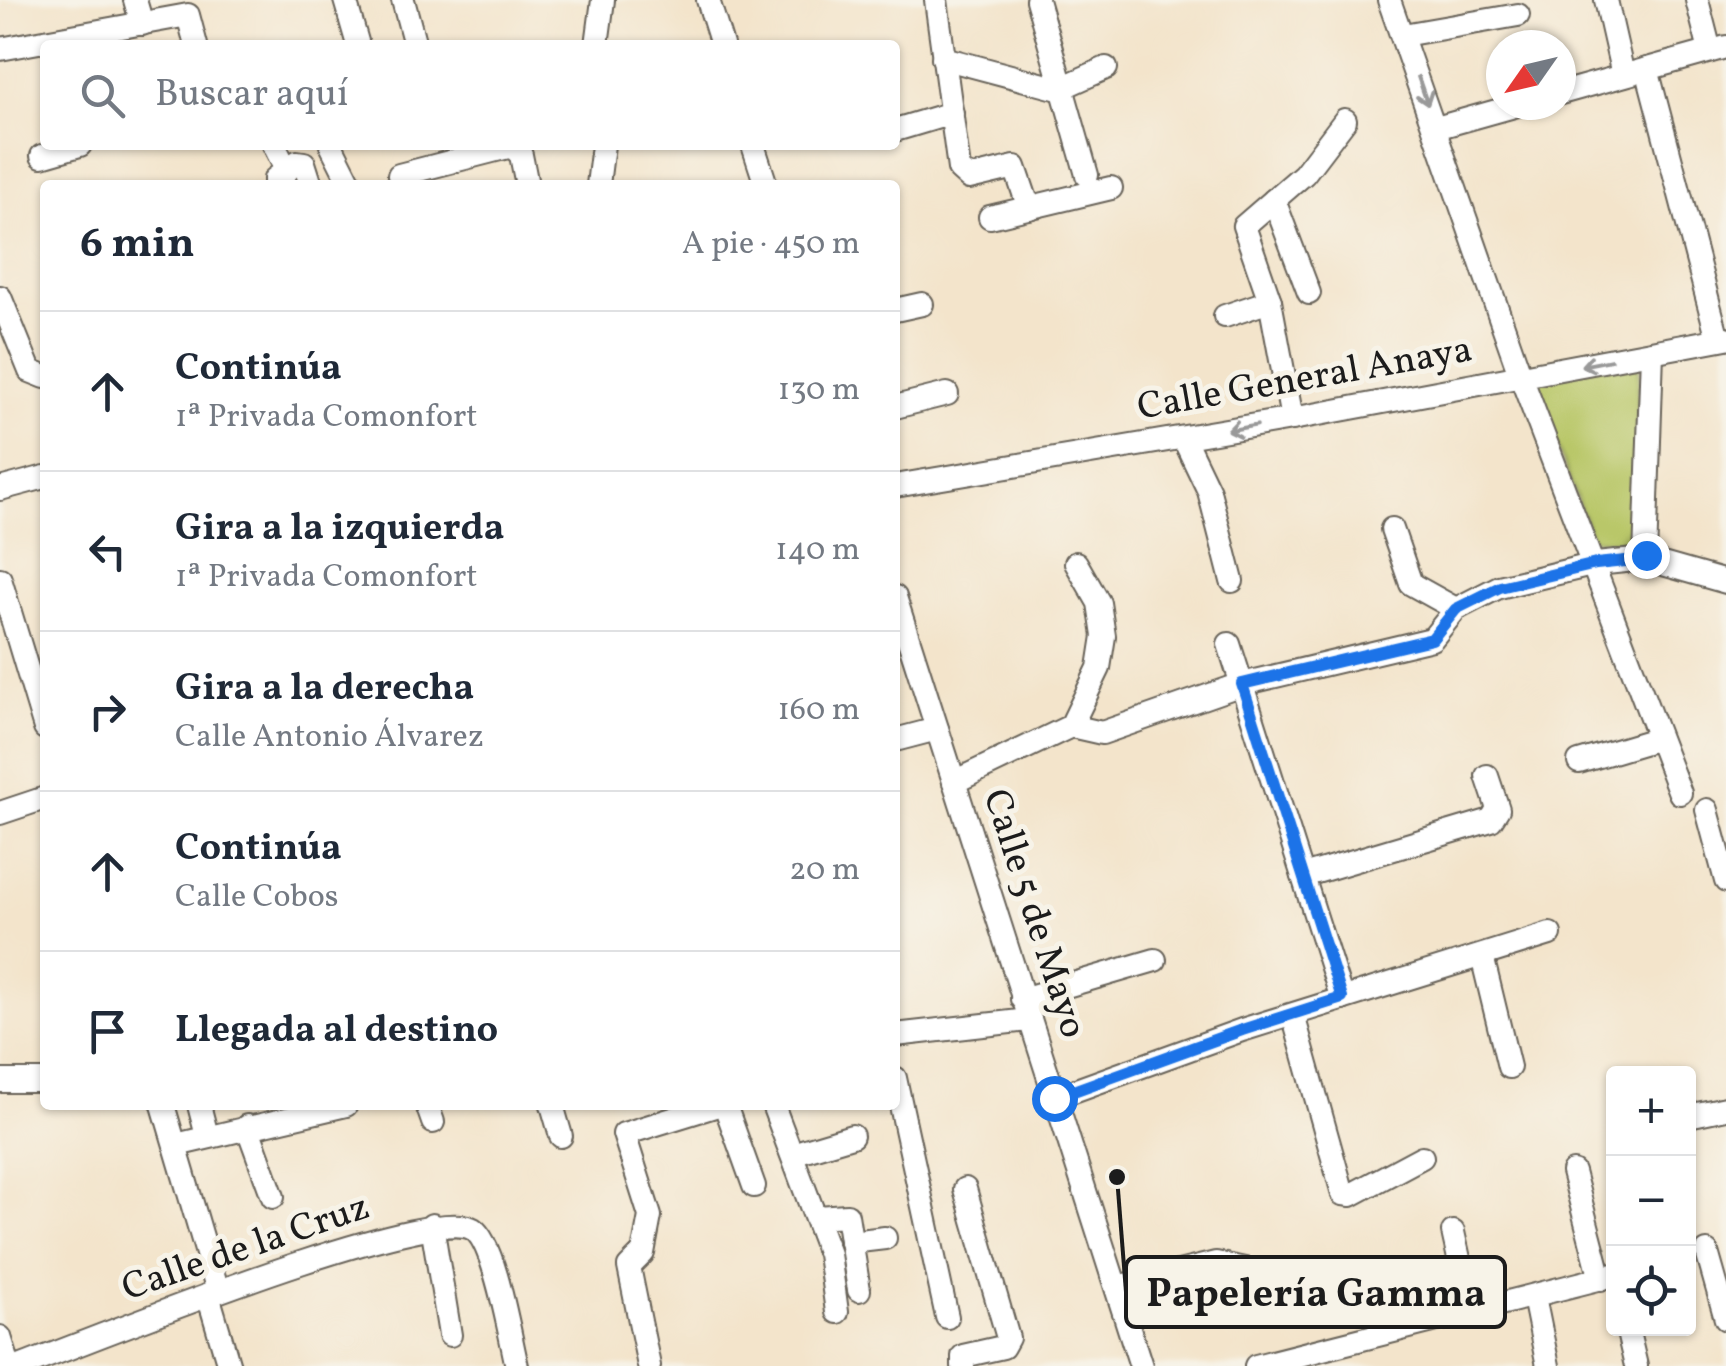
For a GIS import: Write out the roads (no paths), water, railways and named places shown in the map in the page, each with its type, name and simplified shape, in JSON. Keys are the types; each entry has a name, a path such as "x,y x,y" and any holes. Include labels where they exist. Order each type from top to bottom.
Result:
{"street":[{"path":"134,0 142,24"},
{"path":"345,0 357,40"},
{"path":"404,0 414,40"},
{"path":"598,40 603,0"},
{"path":"708,0 720,40"},
{"path":"936,0 959,170 969,178 1015,167 1029,208"},
{"path":"1037,0 1059,89 1087,175"},
{"path":"1389,0 1521,377 1596,564 1656,739 1680,793"},
{"path":"1606,0 1622,75"},
{"path":"1576,89 1718,49 1697,0"},
{"path":"1403,36 1502,10"},
{"path":"51,40 188,15 195,40"},
{"path":"0,49 40,42"},
{"path":"943,58 1059,89 1106,68"},
{"path":"1647,69 1722,339"},
{"path":"900,129 952,114"},
{"path":"1436,128 1486,114"},
{"path":"1292,420 1270,301 1244,226 1304,174 1345,120"},
{"path":"42,156 63,150"},
{"path":"274,150 275,180 304,163 310,180"},
{"path":"334,150 348,180"},
{"path":"399,175 439,175 502,150"},
{"path":"516,150 521,155 526,180"},
{"path":"755,150 764,180"},
{"path":"599,180 604,151"},
{"path":"604,151 611,180"},
{"path":"990,217 1111,188"},
{"path":"1274,200 1310,293"},
{"path":"0,297 30,371 40,375"},
{"path":"1225,316 1270,301"},
{"path":"900,309 922,304"},
{"name":"Calle General Anaya","path":"900,485 1292,420 1722,339"},
{"path":"1645,559 1652,352"},
{"path":"900,406 948,394"},
{"path":"1184,438 1208,491 1232,580"},
{"path":"0,488 40,477"},
{"path":"1392,529 1411,584 1456,609"},
{"path":"1071,726 1102,734 1242,684 1432,639 1456,609 1500,587 1596,564 1645,559 1726,582"},
{"path":"954,782 1071,726 1098,668 1104,636 1099,604 1076,564"},
{"path":"0,579 6,621 39,685"},
{"name":"Calle 5 de Mayo","path":"900,611 1141,1366"},
{"path":"1230,644 1342,998"},
{"path":"900,739 938,729"},
{"path":"1579,762 1656,739"},
{"path":"1304,876 1491,820 1498,808 1487,776"},
{"path":"0,813 40,800"},
{"path":"1707,810 1726,881"},
{"path":"1054,1098 1342,998 1550,934"},
{"path":"1482,956 1509,1068"},
{"path":"900,1034 1026,1009 1155,960"},
{"path":"1292,1015 1343,1194 1351,1195 1422,1157"},
{"path":"0,1082 40,1081"},
{"path":"900,1101 947,1317"},
{"path":"1696,1114 1726,1108"},
{"path":"165,1110 229,1366"},
{"path":"200,1110 207,1136"},
{"path":"176,1145 322,1110"},
{"path":"553,1110 561,1136"},
{"path":"649,1366 629,1267 644,1253 650,1216 624,1134 705,1110"},
{"path":"724,1110 754,1186"},
{"path":"775,1110 828,1254 838,1312"},
{"path":"247,1126 272,1197"},
{"path":"792,1154 852,1136"},
{"path":"1573,1172 1606,1274"},
{"path":"963,1366 962,1356 1003,1347 1008,1338 966,1189"},
{"path":"816,1217 847,1216 859,1290"},
{"path":"450,1335 432,1225 456,1223 472,1229 487,1246 517,1366"},
{"name":"Calle de la Cruz","path":"22,1366 52,1361 213,1293 432,1225"},
{"path":"1452,1232 1471,1312"},
{"path":"852,1242 886,1238"},
{"path":"1707,1252 1726,1319"},
{"path":"1116,1286 1216,1263 1336,1288"},
{"path":"1256,1366 1606,1277"},
{"path":"1534,1297 1548,1366"},
{"path":"1629,1336 1636,1366"},
{"path":"0,1337 9,1366"}],"place":[{"name":"Papelería Gamma","path":"1117,1177"}]}
